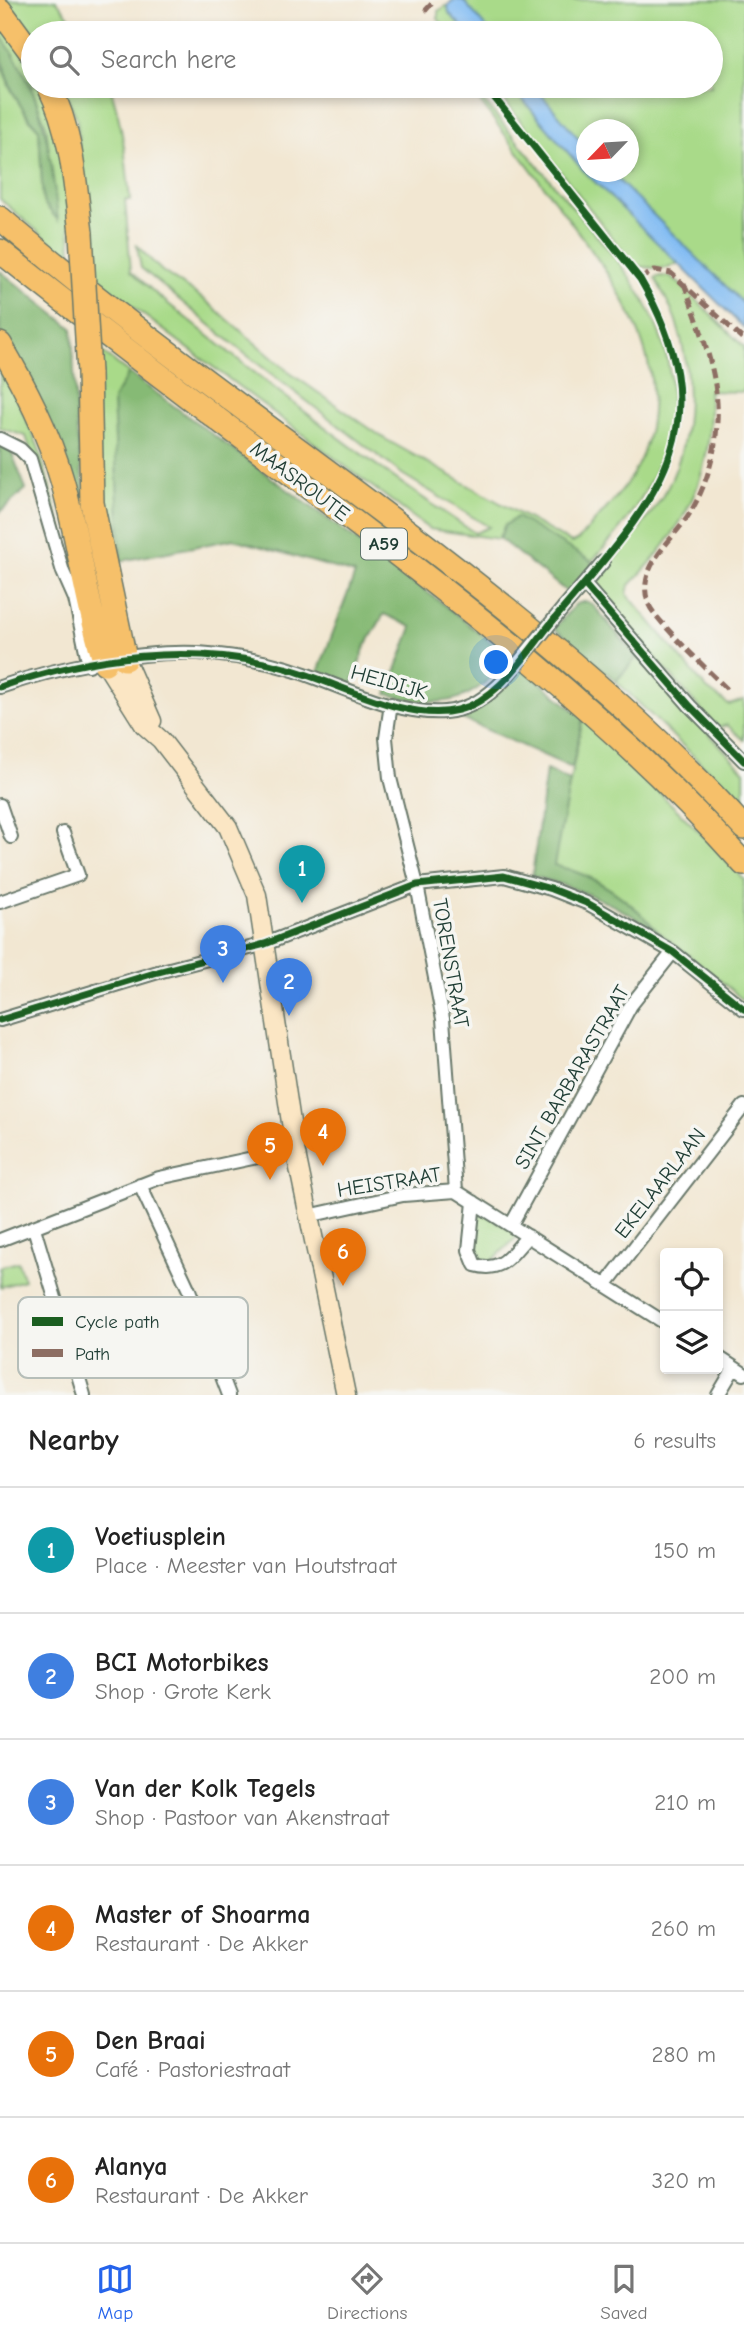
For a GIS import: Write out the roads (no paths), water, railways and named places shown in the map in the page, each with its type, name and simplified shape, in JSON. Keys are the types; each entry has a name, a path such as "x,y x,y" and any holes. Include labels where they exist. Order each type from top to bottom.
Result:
{"highway":[{"path":"0,10 21,39"},
{"path":"55,98 71,155 81,233 89,373 92,503 107,662"},
{"name":"MAASROUTE","path":"0,218 135,327 483,588 645,727 744,828"},
{"name":"MAASROUTE","path":"0,251 118,345 467,606 546,670 630,746 744,864"},
{"path":"0,344 26,388 54,456 107,662"}],"main road":[{"path":"107,662 161,740 228,827 257,895 295,1149 346,1395"}],"street":[{"path":"0,439 20,449 30,459 75,599 107,662"},
{"name":"HEIDIJK","path":"0,687 107,662 170,653 239,658 285,667 391,704 431,712 458,710 473,705 504,680 603,562"},
{"path":"584,584 690,706 744,761"},
{"name":"TORENSTRAAT","path":"391,704 386,738 390,778 417,885 445,1037 456,1191"},
{"path":"0,805 11,837"},
{"path":"0,902 78,875 63,833"},
{"path":"0,1020 158,972 265,944 417,885 504,876 579,898 673,952 744,1009"},
{"name":"SINT BARBARASTRAAT","path":"511,1225 631,1005 673,952"},
{"name":"EKELAARLAAN","path":"606,1284 744,1106"},
{"path":"0,1240 140,1185 208,1166 295,1149"},
{"path":"140,1185 192,1297"},
{"name":"HEISTRAAT","path":"307,1216 403,1195 456,1191 660,1320"},
{"path":"474,1202 468,1250 475,1265 491,1269 500,1266 528,1236"},
{"path":"34,1228 55,1297"},
{"path":"718,1395 739,1371 723,1360"},
{"path":"79,1378 84,1395"},
{"path":"223,1378 229,1395"}],"water":[{"path":"453,0 463,0 481,21 457,21 449,13 448,5"},
{"path":"521,98 544,98 576,135 576,162"},
{"path":"595,182 620,182 744,304 744,328"}],"place":[{"name":"Voetiusplein","path":"302,903"},
{"name":"Van der Kolk Tegels","path":"223,983"},
{"name":"BCI Motorbikes","path":"289,1016"},
{"name":"Master of Shoarma","path":"323,1166"},
{"name":"Den Braai","path":"270,1180"},
{"name":"Alanya","path":"343,1286"}]}
